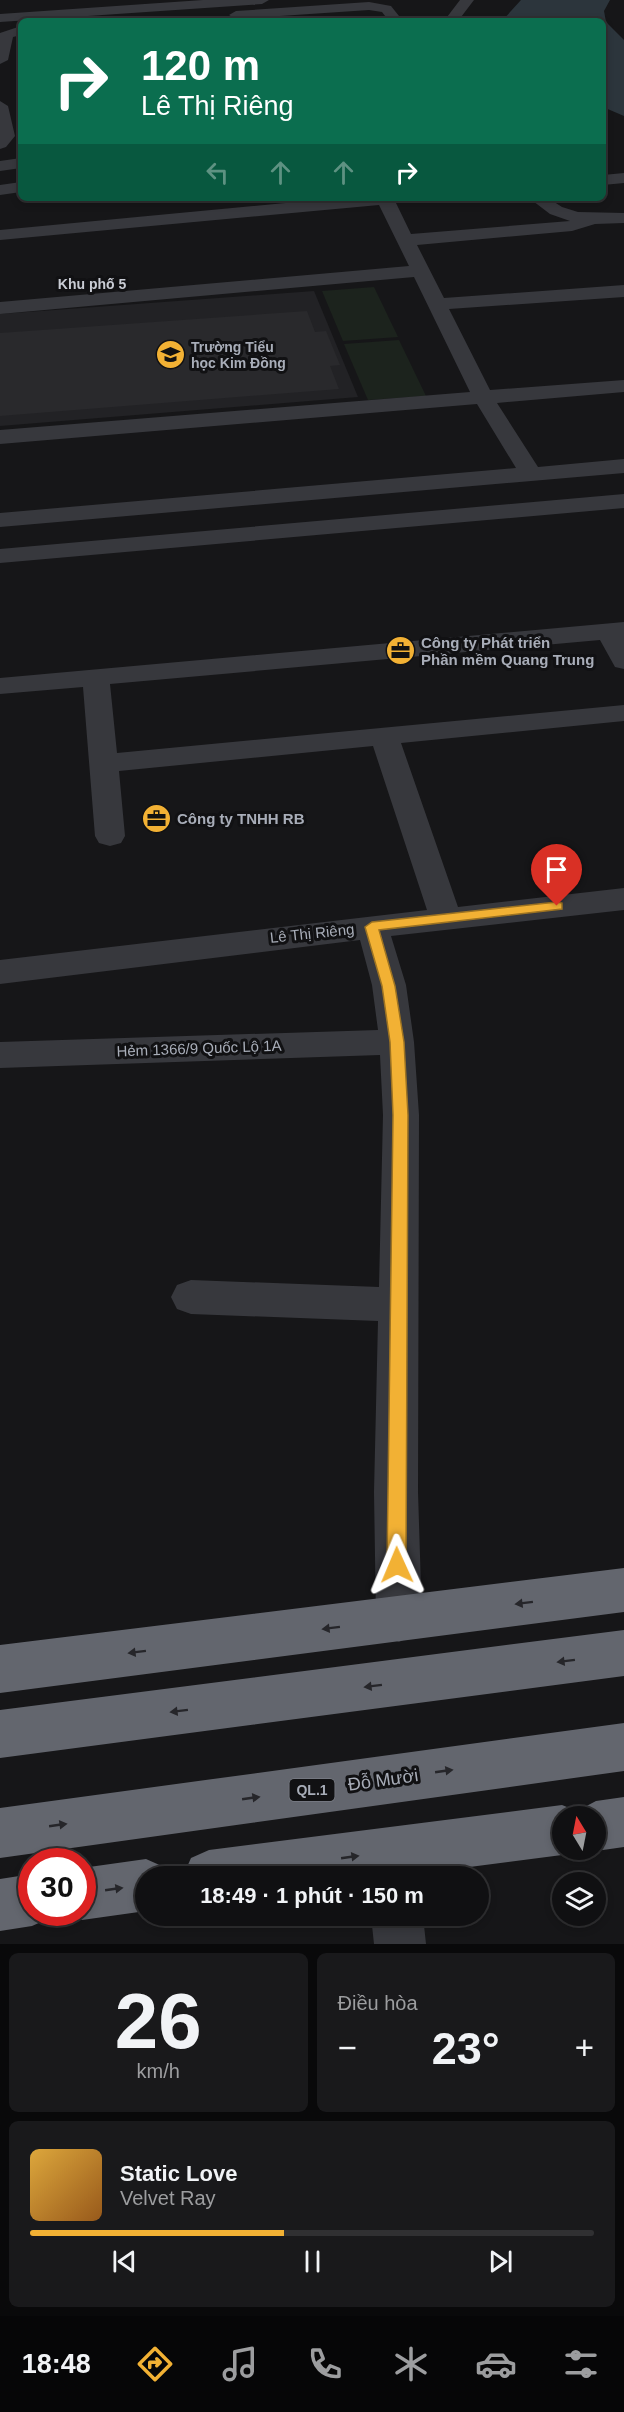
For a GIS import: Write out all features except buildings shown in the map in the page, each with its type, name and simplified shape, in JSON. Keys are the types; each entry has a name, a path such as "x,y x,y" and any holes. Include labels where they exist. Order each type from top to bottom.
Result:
{"highway":[{"path":"0,1669 624,1590"},
{"path":"0,1734 624,1653"},
{"name":"Đỗ Mười","path":"0,1833 624,1747"},
{"path":"606,1825 624,1822"},
{"path":"362,1866 392,1864 552,1832"},
{"path":"96,1892 135,1887"},
{"path":"0,1905 18,1902"}],"street":[{"path":"0,18 178,3 262,0"},
{"path":"453,18 467,0"},
{"path":"178,3 186,18"},
{"path":"201,18 369,6 386,9 394,18"},
{"path":"18,31 6,35 1,60 18,59"},
{"path":"0,144 7,136 4,101"},
{"path":"0,144 18,140"},
{"path":"0,166 18,163"},
{"path":"606,180 624,178"},
{"path":"0,190 18,187"},
{"path":"0,235 243,205 338,201"},
{"path":"386,201 483,397 531,474"},
{"path":"541,201 548,207 592,219 624,218"},
{"path":"407,240 572,226 592,219"},
{"path":"0,308 421,271"},
{"path":"437,304 624,291"},
{"path":"448,326 471,324"},
{"path":"0,437 624,386"},
{"path":"0,520 624,466"},
{"path":"0,556 624,501"},
{"path":"0,686 616,630 624,661"},
{"path":"96,677 110,836"},
{"path":"104,763 624,713"},
{"path":"384,736 446,919"},
{"name":"Lê Thị Riêng","path":"0,972 624,899"},
{"path":"372,927 388,986 397,1042 401,1192 396,1502 399,1619"},
{"name":"Hẻm 1366/9 Quốc Lộ 1A","path":"0,1055 397,1042"},
{"path":"191,1297 398,1305"},
{"path":"399,1926 400,1944"}],"shaded area":[{"path":"521,0 610,0 604,11 605,18 505,18"},
{"path":"606,22 624,40 624,116 606,108"},
{"path":"374,287 398,337 343,341 322,291"},
{"name":"Trường Tiểu học Kim Đồng","path":"314,291 358,397 0,426 0,314"},
{"path":"399,340 426,396 368,400 344,344"}],"place":[{"name":"Trường Tiểu học Kim Đồng","path":"170,355"},
{"name":"Công ty Phát triển Phần mềm Quang Trung","path":"400,651"},
{"name":"Công ty TNHH RB","path":"156,818"}],"district":[{"name":"Khu phố 5","path":"92,284"}],"route":[{"path":"397,1565 397,1351 401,1115 397,1042 388,986 372,927 557,906"}]}
